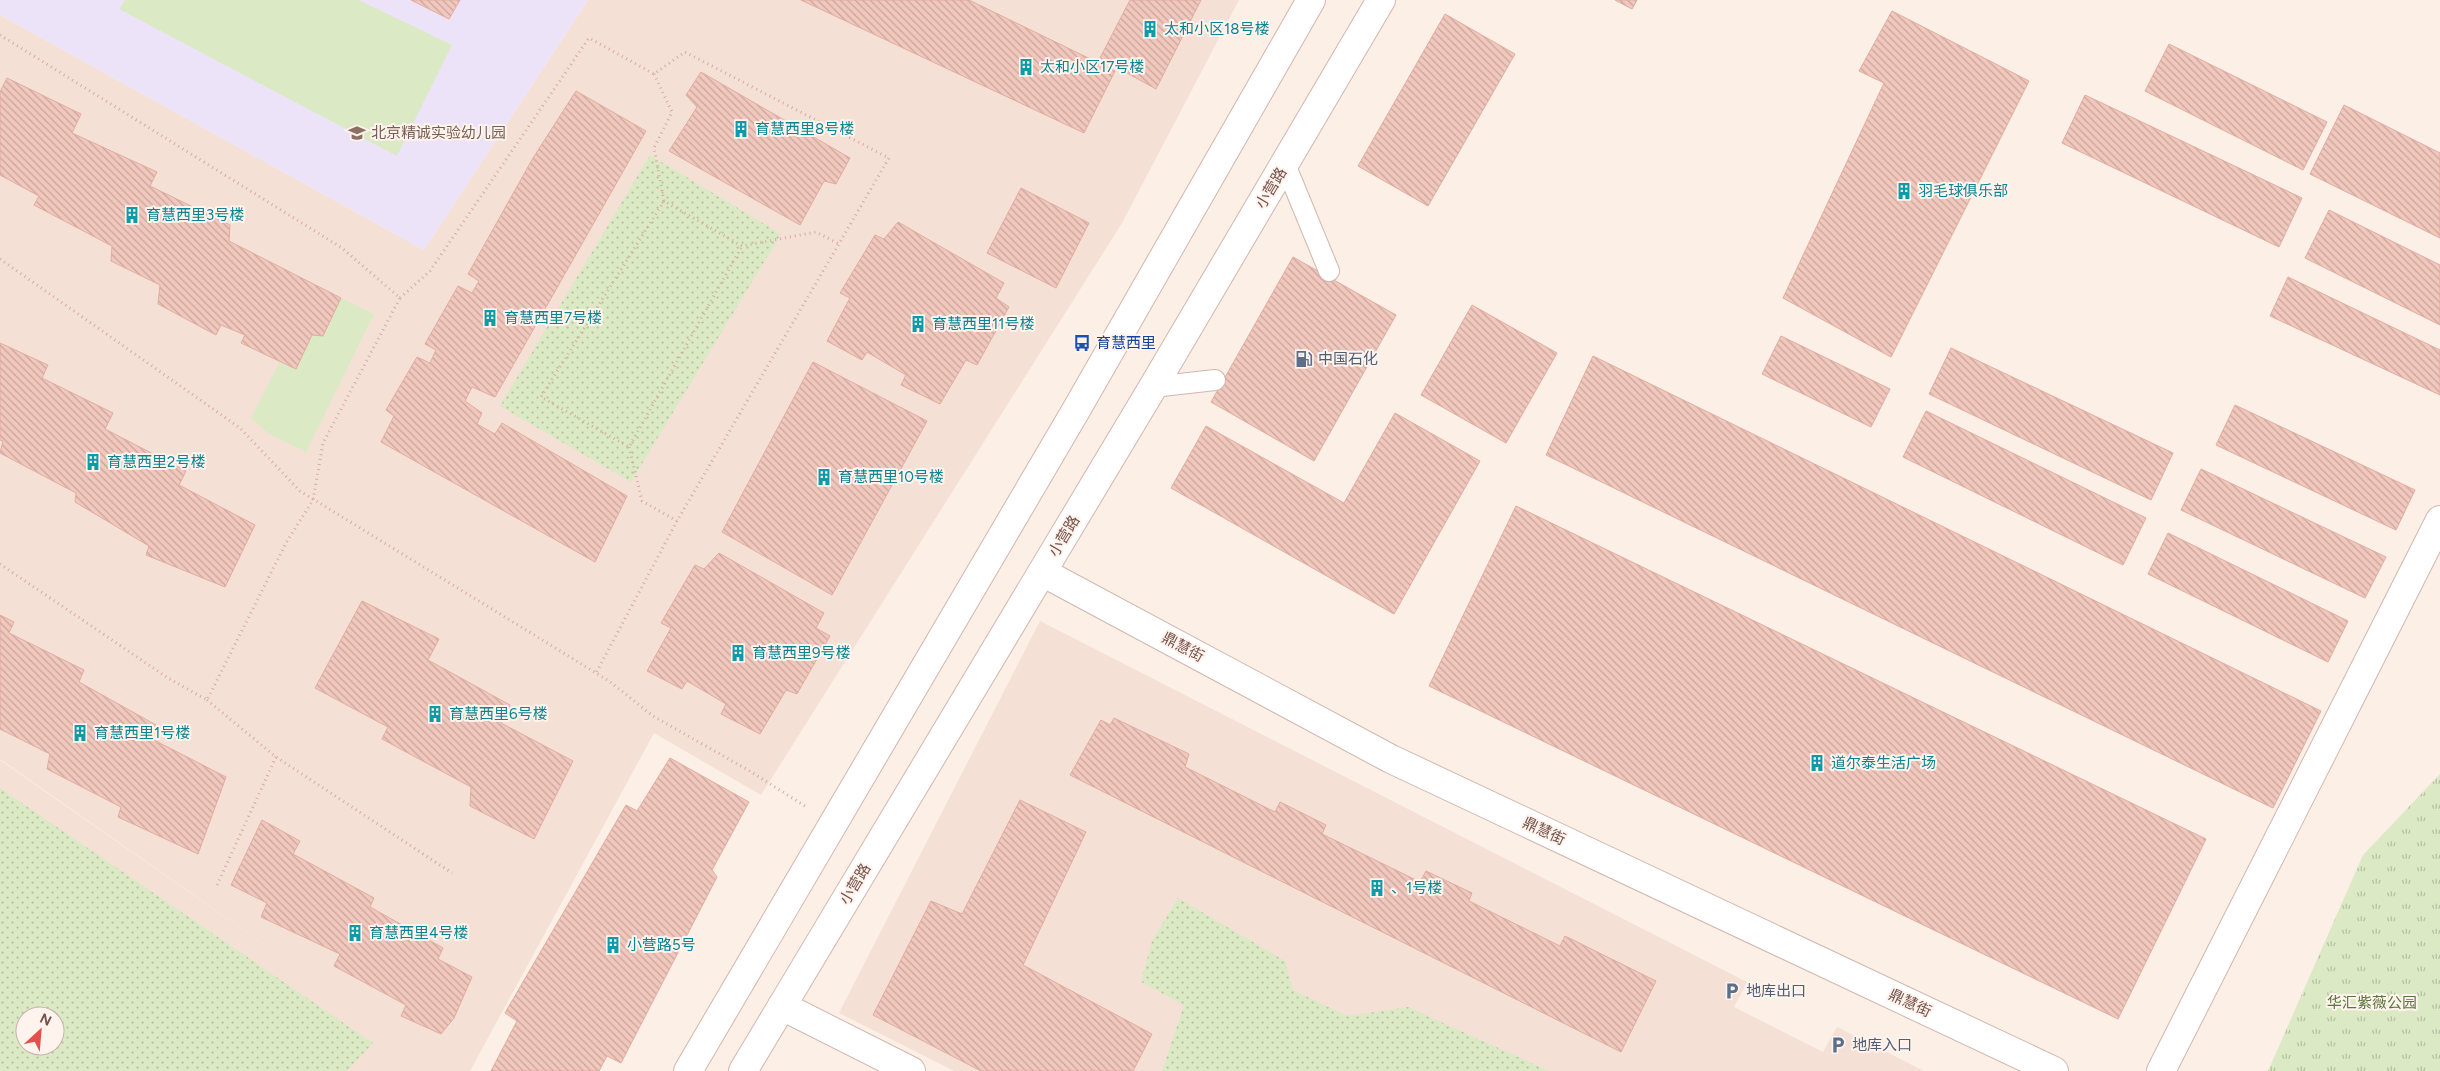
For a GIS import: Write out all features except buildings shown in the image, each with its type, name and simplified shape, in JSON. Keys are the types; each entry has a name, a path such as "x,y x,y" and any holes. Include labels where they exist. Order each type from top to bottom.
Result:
{"street":[{"path":"688,1071 1080,404 1311,0"},
{"name":"小营路","path":"743,1071 1153,387 1381,0"},
{"path":"2161,1071 2440,520"},
{"name":"鼎慧街","path":"1042,572 1391,759 2054,1071"},
{"path":"782,1006 911,1071"}],"lane":[{"path":"1285,164 1329,271"},
{"path":"1153,387 1216,380"}],"path":[{"path":"0,35 342,248 400,298"},
{"path":"207,700 286,542 313,500 323,443 400,298 430,271 589,38 654,74 672,112 654,148 664,201 541,397 629,447"},
{"path":"596,672 677,521 889,158 685,52 654,74"},
{"path":"664,201 742,246 816,232 839,244"},
{"path":"677,521 642,501 629,447 742,246"},
{"path":"0,259 240,428 300,491 313,500 596,672 653,716 748,770 832,824"},
{"path":"0,564 168,678 207,700 276,757 452,873"},
{"path":"218,885 276,757"}],"shaded area":[{"name":"北京精诚实验幼儿园","path":"0,0 588,0 424,250 0,15"},
{"name":"育慧西里","path":"588,0 1239,0 1122,223 761,795 654,733 470,1071 0,1071 0,760 338,996 0,759 0,15 424,250"},
{"path":"1040,621 1747,982 1734,1007 1823,1052 1837,1027 1924,1071 954,1071 839,1013"}],"green space":[{"path":"125,0 359,0 452,45 397,156 119,9"},
{"path":"650,155 781,234 631,482 500,406"},
{"path":"341,298 374,314 306,452 269,434 251,418 280,361 296,369 312,335 324,336"},
{"name":"华汇紫薇公园","path":"2440,774 2440,1071 2268,1071 2363,855"},
{"path":"0,788 373,1043 347,1071 0,1071"},
{"path":"1178,898 1285,961 1293,990 1347,1016 1408,1007 1549,1071 1162,1071 1184,1005 1141,982 1152,941"}],"place":[{"name":"太和小区18号楼","path":"1150,29"},
{"name":"太和小区17号楼","path":"1026,67"},
{"name":"育慧西里8号楼","path":"741,129"},
{"name":"北京精诚实验幼儿园","path":"357,133"},
{"name":"羽毛球俱乐部","path":"1904,191"},
{"name":"育慧西里3号楼","path":"132,215"},
{"name":"育慧西里7号楼","path":"490,318"},
{"name":"育慧西里11号楼","path":"918,324"},
{"name":"育慧西里","path":"1082,343"},
{"name":"中国石化","path":"1304,359"},
{"name":"育慧西里2号楼","path":"93,462"},
{"name":"育慧西里10号楼","path":"824,477"},
{"name":"育慧西里9号楼","path":"738,653"},
{"name":"育慧西里6号楼","path":"435,714"},
{"name":"育慧西里1号楼","path":"80,733"},
{"name":"道尔泰生活广场","path":"1817,763"},
{"name":"、1号楼","path":"1377,888"},
{"name":"育慧西里4号楼","path":"355,933"},
{"name":"小营路5号","path":"613,945"},
{"name":"地库出口","path":"1732,991"},
{"name":"地库入口","path":"1838,1045"}]}
